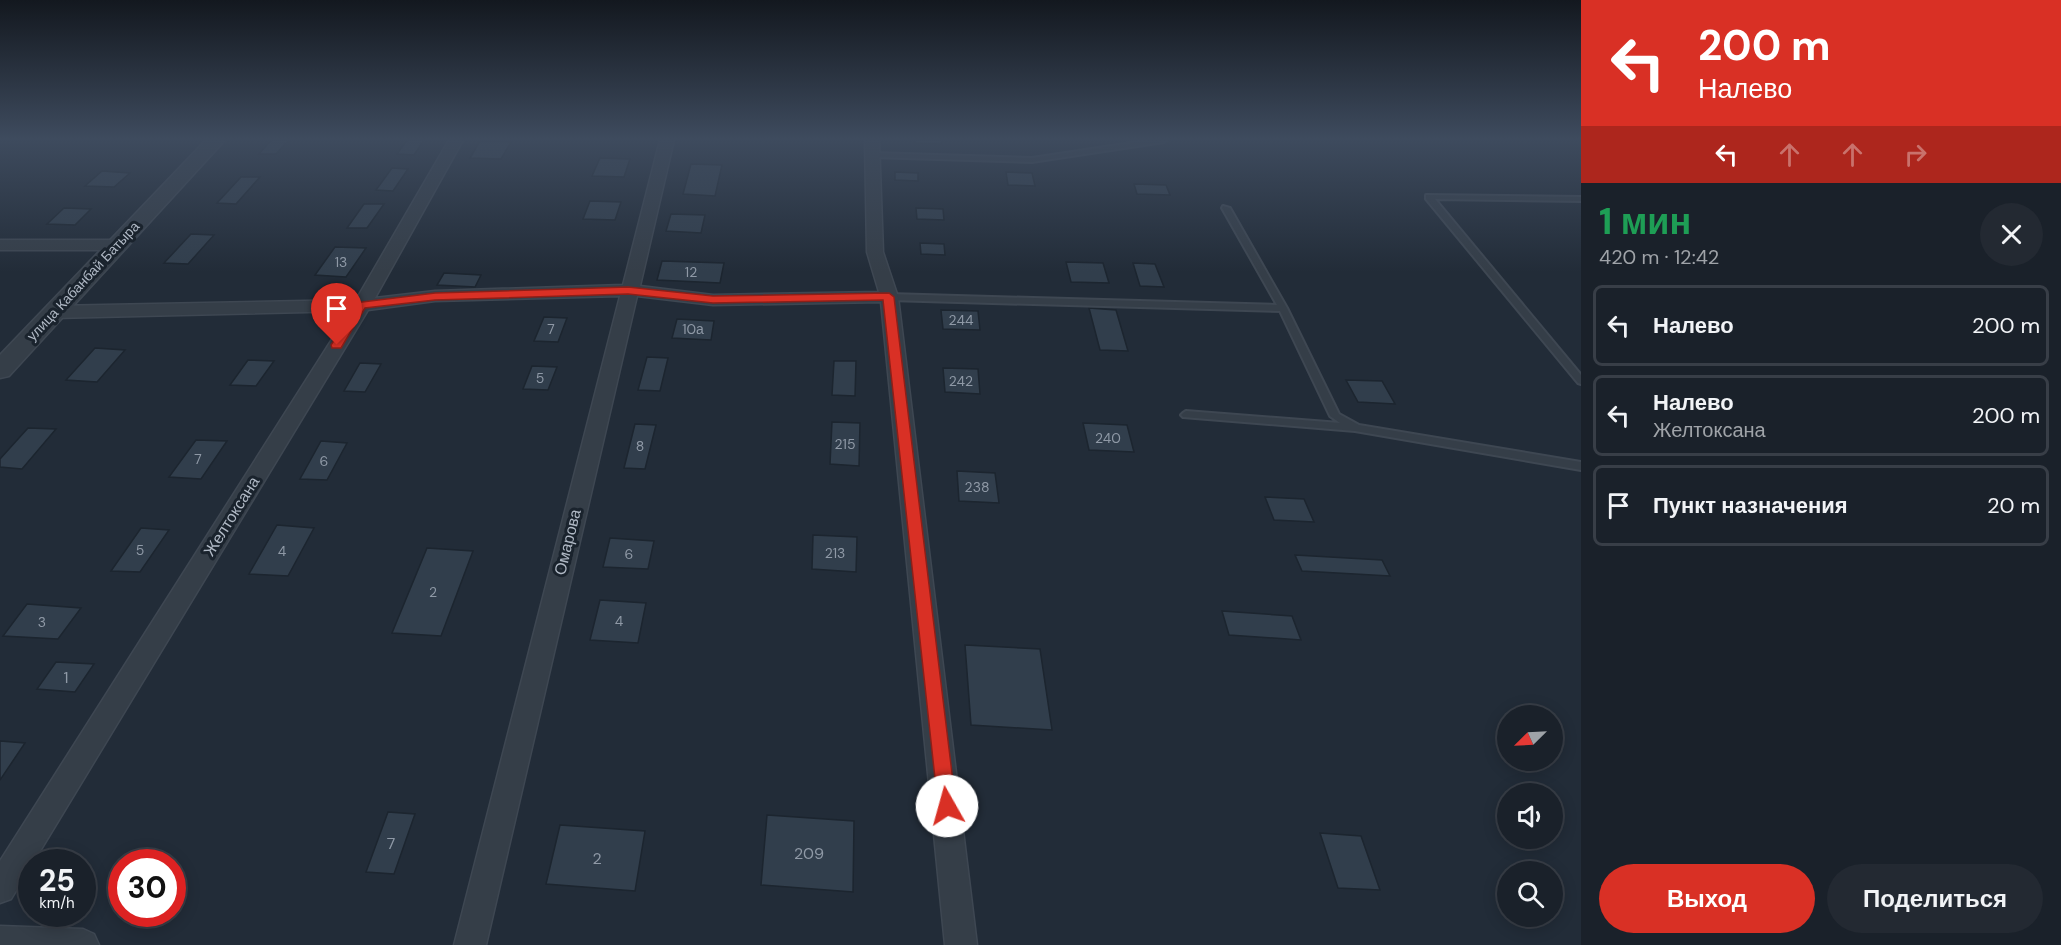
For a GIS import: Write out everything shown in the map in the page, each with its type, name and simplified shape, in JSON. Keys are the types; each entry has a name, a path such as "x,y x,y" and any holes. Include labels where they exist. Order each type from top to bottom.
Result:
{"street":[{"name":"улица Кабанбай Батыра","path":"0,370 174,184"},
{"name":"Желтоксана","path":"0,888 362,305 431,184"},
{"name":"Омарова","path":"470,945 656,184"},
{"path":"873,184 874,252 889,297 961,945"},
{"path":"0,245 116,245"},
{"path":"54,312 362,305 435,296 628,290 713,300 889,297"},
{"path":"0,941 83,945"}],"lane":[{"path":"1581,199 1429,197 1581,381"},
{"path":"1226,208 1283,308 1335,416 1356,428"},
{"path":"889,297 1283,308"},
{"path":"1186,415 1356,428 1581,465"}],"building":[{"path":"87,184 117,184 114,187 85,186"},
{"path":"234,184 254,184 236,204 217,203"},
{"path":"380,184 398,184 393,191 376,190"},
{"path":"686,184 718,184 715,196 683,194"},
{"path":"1035,184 1035,186 1008,185"},
{"path":"1134,184 1166,185 1170,195 1137,194"},
{"path":"590,201 621,202 615,220 583,219"},
{"path":"364,204 384,204 367,228 347,228"},
{"path":"64,208 91,209 75,225 47,224"},
{"path":"916,208 943,209 944,220 917,219"},
{"path":"671,214 705,215 701,233 666,231"},
{"path":"191,234 214,235 188,264 164,263"},
{"path":"920,243 944,244 945,255 921,254"},
{"path":"335,247 366,248 346,277 315,275"},
{"path":"662,261 724,263 720,283 657,280"},
{"path":"1066,262 1103,263 1109,283 1071,282"},
{"path":"1133,263 1155,264 1164,287 1140,286"},
{"path":"444,273 481,275 475,287 437,285"},
{"path":"1089,308 1116,310 1128,351 1100,350"},
{"path":"941,310 978,311 980,330 943,329"},
{"path":"544,317 567,318 558,342 534,341"},
{"path":"677,319 714,321 711,340 672,338"},
{"path":"95,348 125,350 97,382 66,380"},
{"path":"647,357 668,358 660,391 638,390"},
{"path":"248,360 274,361 256,386 230,385"},
{"path":"834,361 856,361 855,396 832,395"},
{"path":"360,363 381,364 365,392 344,391"},
{"path":"532,366 557,367 548,390 523,389"},
{"path":"943,368 978,369 980,394 945,392"},
{"path":"1346,380 1382,381 1395,404 1358,402"},
{"path":"832,422 860,423 859,466 830,464"},
{"path":"1083,423 1127,425 1134,452 1089,450"},
{"path":"635,424 656,425 645,469 624,468"},
{"path":"28,428 56,429 22,469 0,467 0,459"},
{"path":"196,440 227,441 201,479 169,477"},
{"path":"321,441 347,443 327,480 300,479"},
{"path":"957,471 995,473 999,503 959,501"},
{"path":"1265,497 1304,499 1314,522 1274,520"},
{"path":"277,525 314,528 288,576 249,574"},
{"path":"141,528 169,530 140,572 111,571"},
{"path":"813,535 857,537 856,572 812,569"},
{"path":"610,538 654,541 648,569 603,567"},
{"path":"427,548 473,551 441,636 392,633"},
{"path":"1295,555 1382,560 1390,576 1302,571"},
{"path":"600,600 646,603 638,643 590,640"},
{"path":"27,604 81,608 58,639 3,636"},
{"path":"1222,611 1292,616 1301,640 1229,635"},
{"path":"965,645 1040,649 1052,730 971,725"},
{"path":"56,662 94,664 75,692 37,689"},
{"path":"0,741 25,743 0,780"},
{"path":"388,812 415,814 394,874 366,872"},
{"path":"767,815 854,821 853,892 761,885"},
{"path":"560,825 645,831 635,891 546,884"},
{"path":"1320,833 1361,836 1380,890 1338,888"}],"route":[{"path":"337,345 362,305 435,296 628,290 713,300 889,297 947,806"}]}
